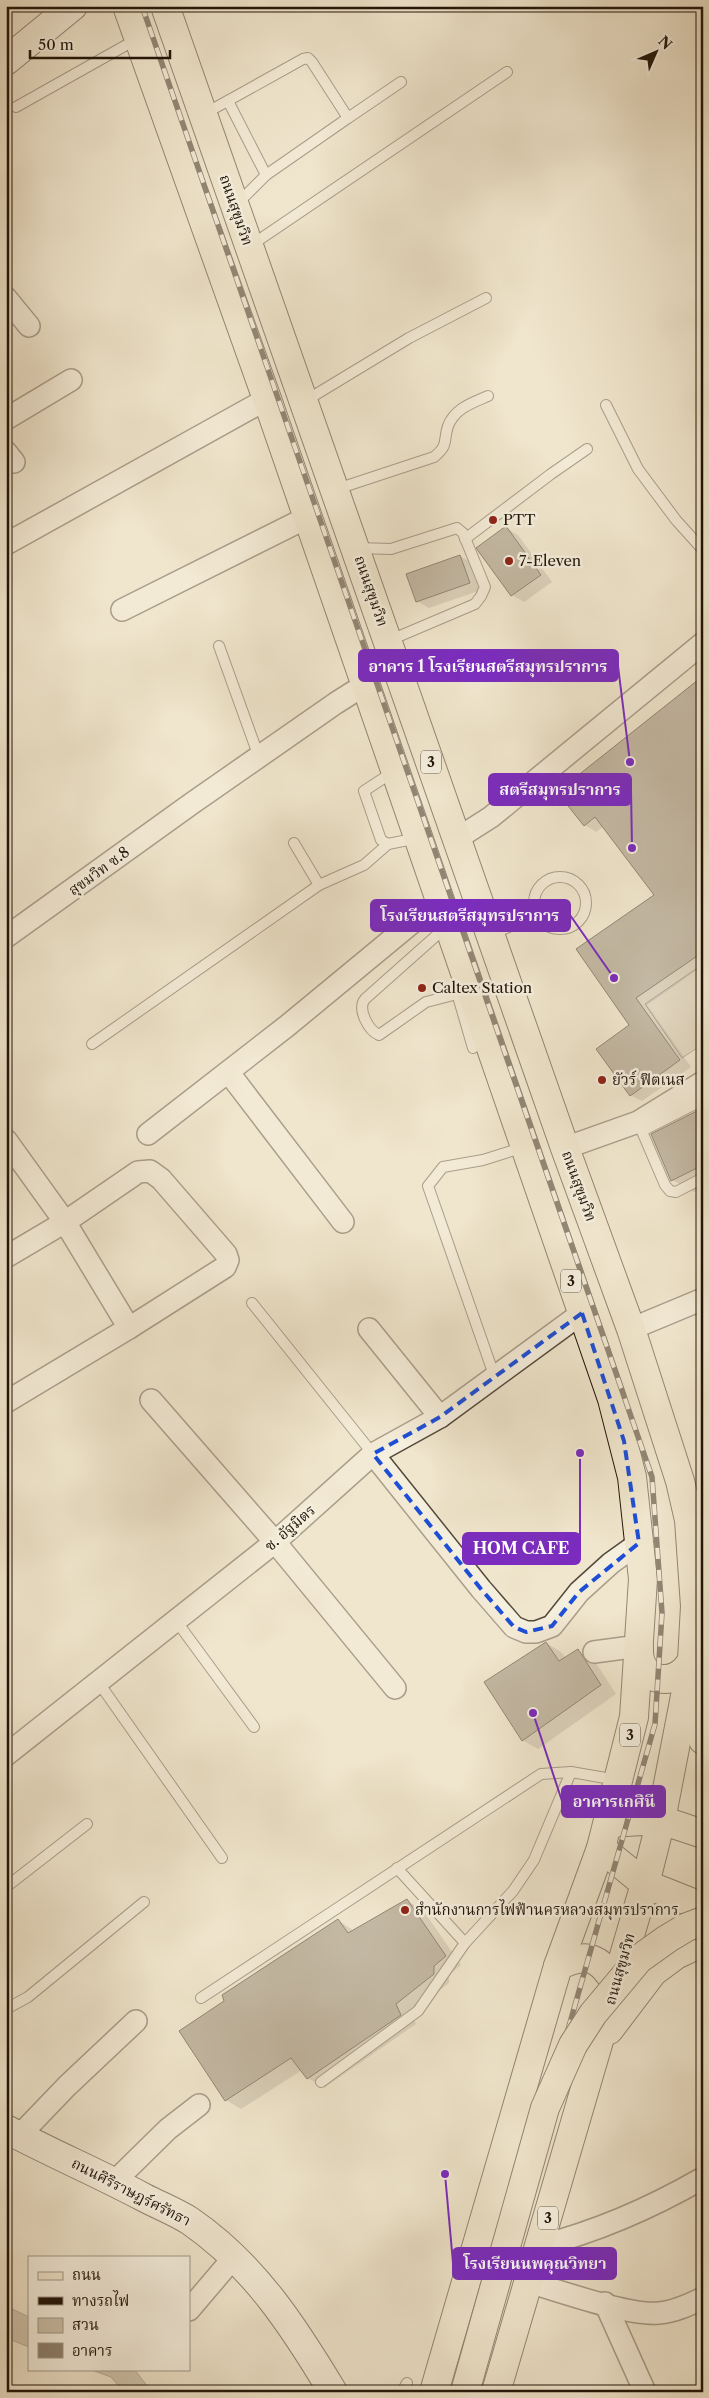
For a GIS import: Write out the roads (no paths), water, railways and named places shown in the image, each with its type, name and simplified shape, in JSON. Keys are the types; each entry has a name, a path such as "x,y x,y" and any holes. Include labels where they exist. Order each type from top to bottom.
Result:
{"main road":[{"name":"3","path":"127,6 267,399 420,838 445,914 464,992 524,1147 582,1313 624,1441 632,1477 643,1579 634,1717 605,1836 558,1966 434,2392"},
{"name":"ถนนสุขุมวิท","path":"165,6 336,489 565,1148 631,1329 692,1518 695,1606 692,1660 661,1820 646,1884 496,2392"},
{"path":"639,1646 641,1664 654,1677 663,1680 681,1675 692,1660"},
{"path":"692,1660 703,1740"},
{"path":"703,1834 661,1820 605,1836 646,1884 703,1907"},
{"path":"465,2392 545,2108 573,2045 593,2014 639,1959 674,1935 703,1920"},
{"path":"599,2043 653,1972 676,1955 703,1942"},
{"path":"558,1966 575,1958 592,1958 607,1970 616,1984"}],"street":[{"path":"6,61 72,6"},
{"path":"6,298 29,326"},
{"path":"6,420 72,380"},
{"path":"6,544 267,399"},
{"path":"122,610 308,517"},
{"path":"458,838 491,817 703,643"},
{"name":"สุขมวิท ซ.8","path":"6,937 190,804 366,684"},
{"path":"148,1134 229,1073 412,923 445,914"},
{"path":"229,1073 343,1222"},
{"path":"565,1148 640,1126 703,1082"},
{"path":"6,1140 65,1222 129,1328"},
{"path":"6,1257 65,1222 138,1172 150,1171 161,1179 226,1254 228,1260 225,1267 129,1328 6,1402"},
{"path":"631,1329 703,1299"},
{"name":"ซ. อัฐมิตร","path":"6,1755 177,1622 275,1542 373,1454 440,1417 494,1375 582,1313"},
{"path":"369,1330 440,1417"},
{"path":"150,1400 275,1542 395,1688"},
{"path":"373,1454 481,1589 514,1627 526,1632 536,1632 552,1626 579,1592 611,1563 639,1543"},
{"path":"594,1652 639,1646"},
{"path":"13,2132 67,2086 136,2020"},
{"path":"114,2182 150,2146 199,2105"},
{"name":"ถนนศิริราษฎร์ศรัทธา","path":"13,2132 189,2220 234,2257 274,2300 299,2335 333,2392"},
{"path":"540,2246 618,2222 658,2203 703,2178"},
{"path":"190,2309 234,2257"},
{"path":"528,2282 629,2310 659,2313 686,2306 703,2298"},
{"path":"605,2303 645,2392"}],"lane":[{"path":"16,107 138,38"},
{"path":"203,114 308,58 348,118"},
{"path":"249,246 507,72"},
{"path":"235,206 266,175 401,82"},
{"path":"228,101 266,175"},
{"path":"305,401 409,338 486,298"},
{"path":"336,489 434,457 444,449 448,426 460,409 488,396"},
{"path":"606,405 638,469 676,520 703,550"},
{"path":"465,538 588,449"},
{"path":"356,548 391,549 457,528 465,538 485,587 475,604 388,641"},
{"path":"219,646 259,757"},
{"path":"388,844 382,840 364,791 396,771"},
{"path":"92,1044 319,885 364,865 388,844 420,838"},
{"path":"294,843 319,885"},
{"path":"560,876 568,878 582,887 587,903 586,911 576,924 568,928 550,927 537,915 534,897 544,882 560,876"},
{"path":"445,914 360,1004 360,1009 374,1033 379,1035 426,1002 464,992 473,1048"},
{"path":"491,935 537,915"},
{"path":"703,1100 640,1126 665,1186 670,1191 676,1192 703,1178"},
{"path":"494,1375 428,1186 443,1167 483,1160 524,1147"},
{"path":"252,1302 373,1454"},
{"path":"177,1622 254,1726"},
{"path":"99,1683 222,1858"},
{"path":"321,2082 418,2011 466,1944 513,1891 534,1860 571,1772"},
{"path":"201,1998 541,1774 571,1772 620,1780"},
{"path":"6,1887 88,1824"},
{"path":"398,1868 466,1944"},
{"path":"6,2010 28,1997 144,1902"}],"railway":[{"path":"142,6 652,1477 662,1613 655,1724 465,2392"}],"place":[{"name":"PTT","path":"493,520"},
{"name":"7-Eleven","path":"509,561"},
{"name":"อาคาร 1 โรงเรียนสตรีสมุทรปราการ","path":"630,762"},
{"name":"สตรีสมุทรปราการ","path":"632,848"},
{"name":"โรงเรียนสตรีสมุทรปราการ","path":"614,978"},
{"name":"Caltex Station","path":"422,988"},
{"name":"ยัวร์ ฟิตเนส","path":"602,1080"},
{"name":"HOM CAFE","path":"580,1453"},
{"name":"อาคารเกศินี","path":"533,1713"},
{"name":"สำนักงานการไฟฟ้านครหลวงสมุทรปราการ","path":"405,1910"},
{"name":"โรงเรียนนพคุณวิทยา","path":"445,2174"}]}
